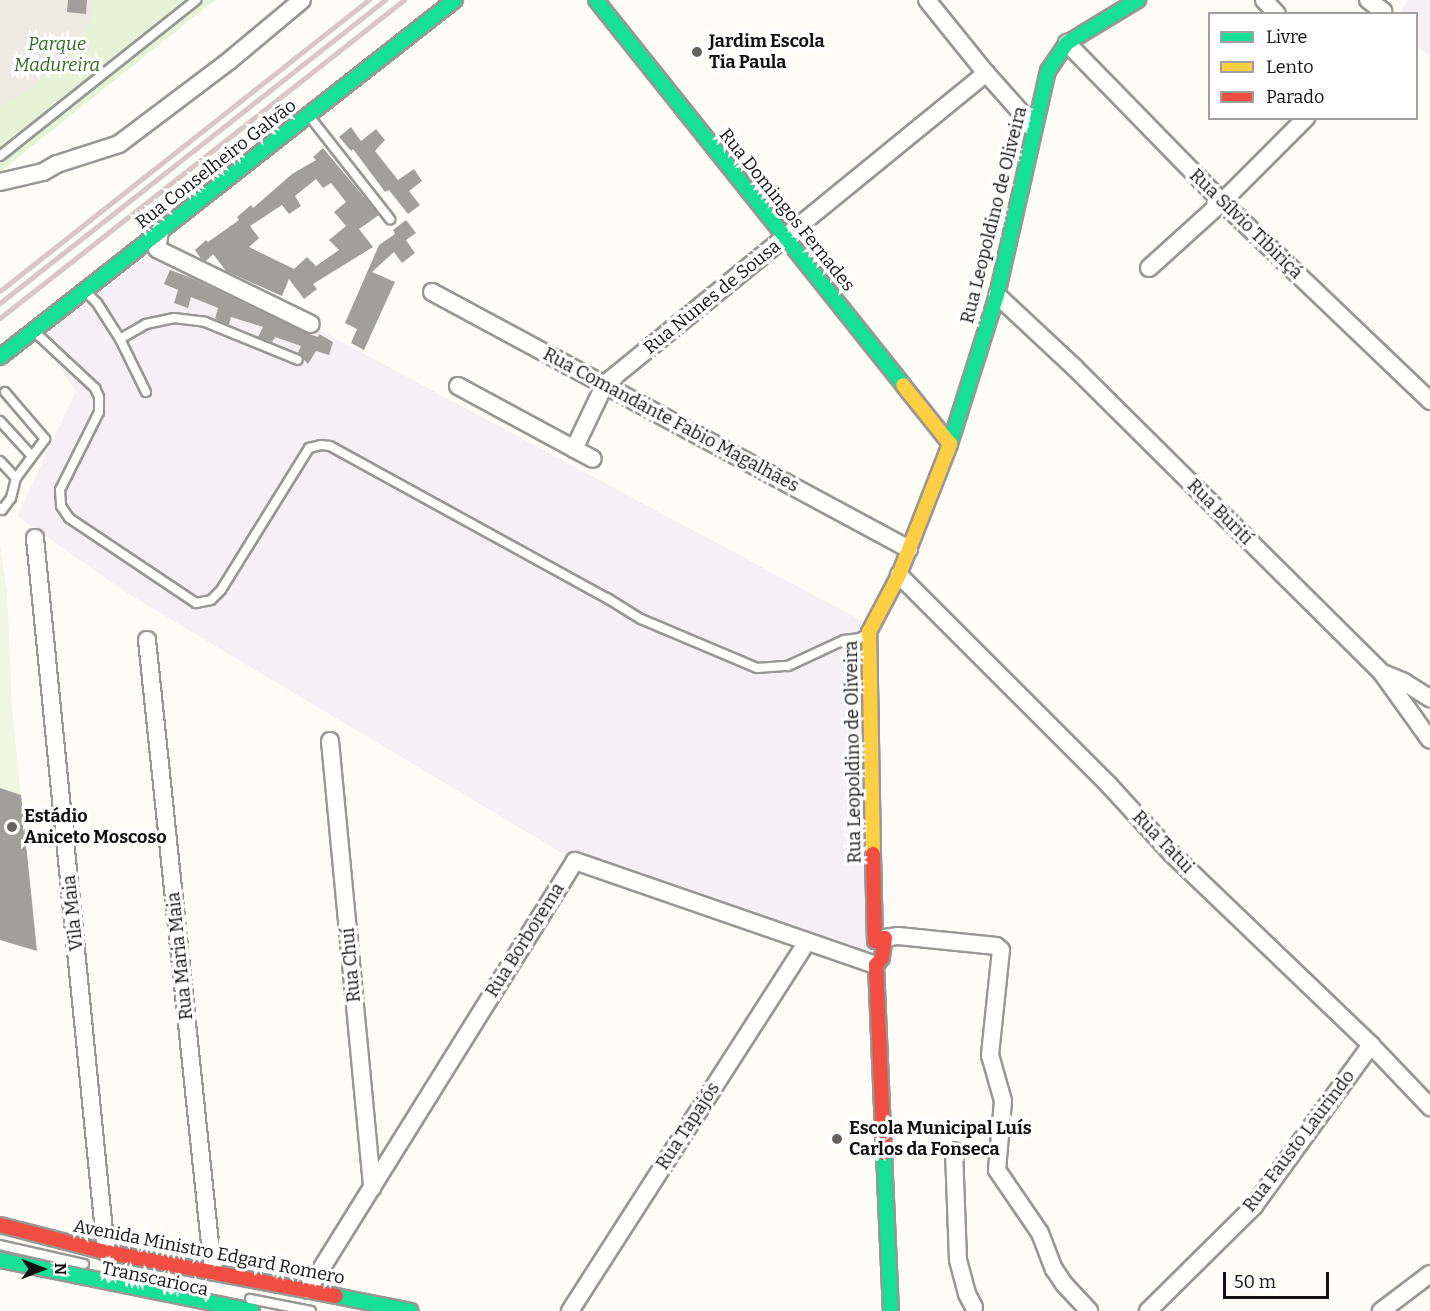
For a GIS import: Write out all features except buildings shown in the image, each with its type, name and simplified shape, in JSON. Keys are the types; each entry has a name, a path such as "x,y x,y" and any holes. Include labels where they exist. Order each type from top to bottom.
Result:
{"main road":[{"name":"Rua Conselheiro Galvão","path":"0,357 35,332 455,0"},
{"name":"Rua Domingos Fernades","path":"596,0 950,444"},
{"name":"Rua Leopoldino de Oliveira","path":"885,938 875,941 869,632 879,617 899,575 950,444 997,295 1048,70 1067,43 1138,0"},
{"path":"885,938 882,958 876,965 891,1311"},
{"name":"Avenida Ministro Edgard Romero","path":"0,1225 106,1252 411,1311"},
{"path":"0,1260 252,1311"}],"street":[{"path":"0,182 43,172 57,164 119,144 229,61 302,0"},
{"path":"927,0 986,73 1034,127"},
{"path":"1264,0 1275,12"},
{"path":"1368,0 1385,8"},
{"name":"Rua Sílvio Tibiriçá","path":"1067,43 1222,202 1430,401"},
{"name":"Rua Nunes de Sousa","path":"605,384 986,73"},
{"path":"1149,268 1222,202 1304,120"},
{"path":"160,231 157,249 311,324"},
{"name":"Rua Comandante Fabio Magalhães","path":"432,292 909,549"},
{"name":"Rua Burití","path":"997,295 1074,367 1382,673 1430,740"},
{"path":"574,449 605,384"},
{"path":"458,386 593,459"},
{"name":"Vila Maia","path":"35,538 106,1252"},
{"name":"Rua Tatui","path":"899,575 996,676 1109,785 1172,854 1371,1045 1430,1107"},
{"name":"Rua Maria Maia","path":"147,640 213,1272"},
{"path":"1382,673 1404,682 1430,698"},
{"name":"Rua Chuí","path":"330,741 372,1188"},
{"name":"Rua Borborema","path":"308,1290 575,861 876,965"},
{"path":"885,938 898,936 996,946 1001,950 990,1055 1003,1101 997,1170 1040,1233 1054,1269 1064,1284 1089,1311"},
{"name":"Rua Tapajós","path":"570,1311 807,942"},
{"name":"Rua Fausto Laurindo","path":"1148,1311 1254,1206 1371,1045"},
{"path":"954,1151 958,1260 972,1310"},
{"path":"1382,1311 1430,1274"}],"lane":[{"path":"0,156 196,0"},
{"path":"308,115 390,219"},
{"path":"85,291 97,303 120,339 146,392"},
{"path":"120,339 146,324 174,318 205,322 298,360"},
{"path":"35,332 95,387 99,397 99,412 60,490 61,506 69,518 196,603 211,600 221,590 309,448 321,445 330,447 607,598 641,619 757,668 788,666 820,650 844,640 860,638 869,632"},
{"path":"0,508 3,510 11,498 16,478 45,439 5,392"},
{"path":"0,421 32,456"},
{"path":"0,461 16,478"},
{"name":"Transcarioca","path":"0,1245 98,1267"},
{"path":"235,1296 311,1311"}],"shaded area":[{"path":"0,0 94,0 93,16 79,40 34,87 0,107"},
{"path":"1408,0 1430,0 1430,55 1418,48 1418,12 1401,12"},
{"path":"157,249 286,312 879,630 876,965 575,861 127,593 17,516 76,391 35,332"}],"green space":[{"name":"Parque Madureira","path":"0,0 215,0 0,172"},
{"name":"Estádio Aniceto Moscoso","path":"0,545 7,593 12,709 37,951 0,940"}],"railway":[{"path":"0,291 369,0"},
{"path":"0,303 385,0"},
{"path":"0,318 404,0"}],"traffic: fast":[{"path":"0,357 455,0"},
{"path":"596,0 903,385"},
{"path":"950,444 997,295 1048,71 1067,43 1138,0"},
{"path":"884,1153 891,1311"},
{"path":"0,1260 252,1311"},
{"path":"336,1296 411,1311"}],"traffic: slow":[{"path":"873,854 869,632 899,575 950,444 903,385"}],"traffic: jam":[{"path":"873,854 875,941 885,938 882,958 876,965 884,1153"},
{"path":"0,1225 106,1252 336,1296"}],"place":[{"name":"Jardim Escola Tia Paula","path":"697,52"},
{"name":"Estádio Aniceto Moscoso","path":"12,827"},
{"name":"Escola Municipal Luís Carlos da Fonseca","path":"837,1139"}]}
